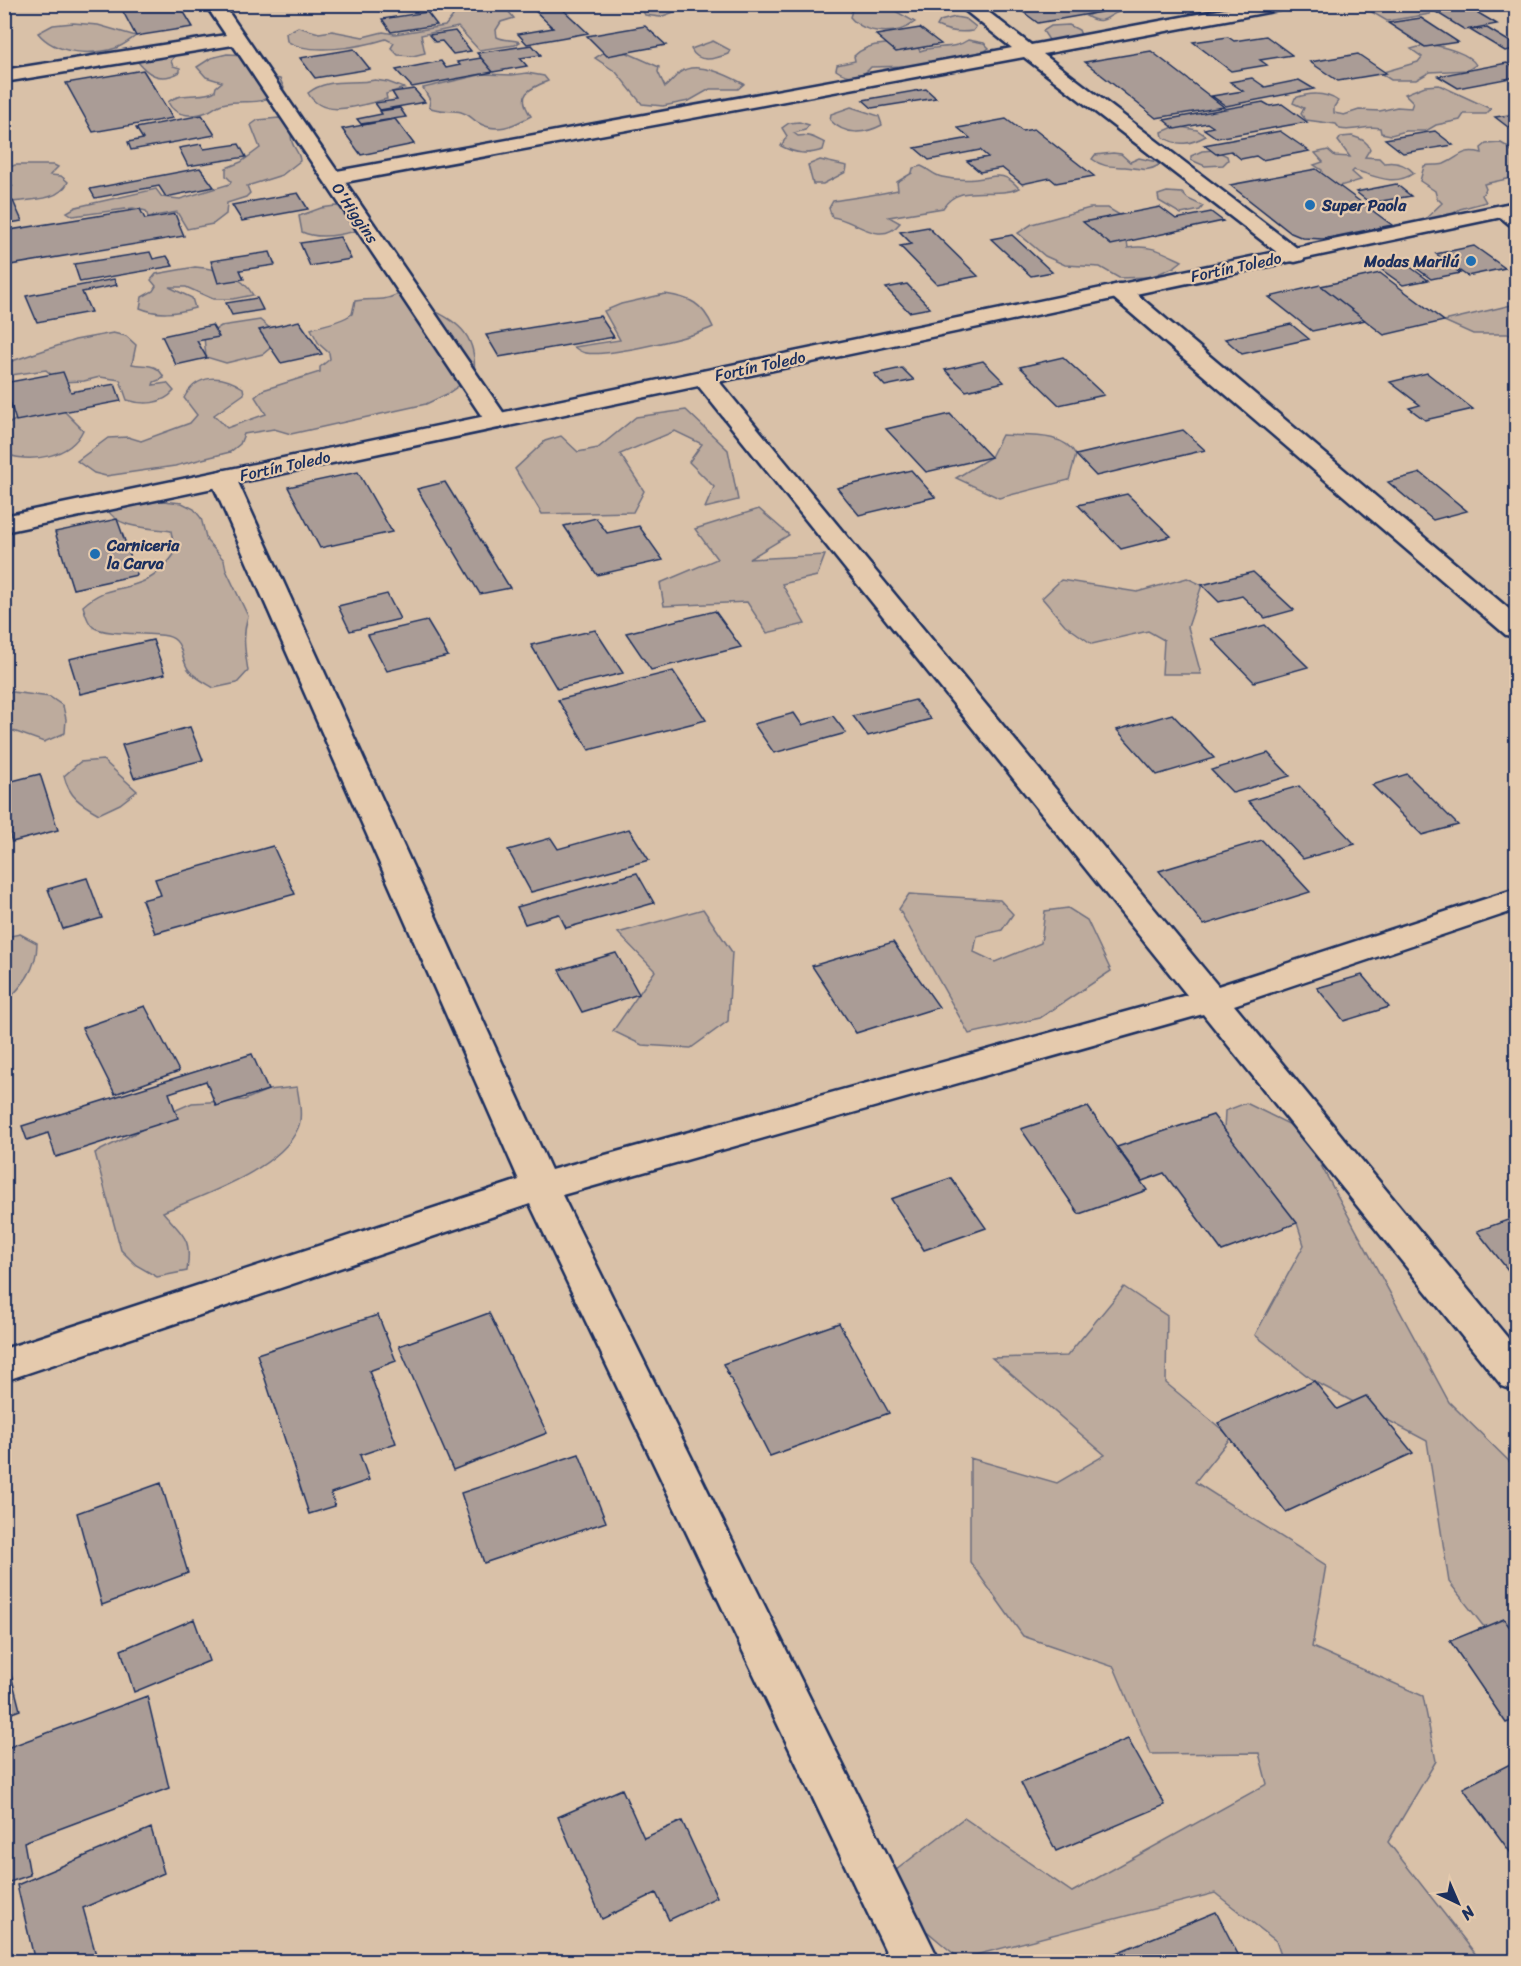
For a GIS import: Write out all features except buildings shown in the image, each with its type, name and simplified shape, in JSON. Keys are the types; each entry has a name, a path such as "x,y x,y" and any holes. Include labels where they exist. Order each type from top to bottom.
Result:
{"street":[{"name":"O'Higgins","path":"214,4 497,422"},
{"path":"966,4 1295,255"},
{"path":"331,178 1284,4"},
{"path":"4,76 238,39"},
{"name":"Fortín Toledo","path":"4,524 1119,291 1512,213"},
{"path":"1119,291 1516,629"},
{"path":"704,378 1516,1375"},
{"path":"223,478 540,1187 916,1962"},
{"path":"4,1365 540,1187 1211,1000 1516,900"}],"shaded area":[{"path":"411,5 503,5 514,18 501,22 496,30 497,37 520,42 515,45 479,50 458,27 421,35 425,53 413,56 398,55 391,48 394,43 386,39 335,49 308,48 287,41 286,33 298,27 319,33 332,31 363,37 383,32 395,34 445,26 453,16 450,11 422,9"},
{"path":"640,5 694,5 660,17 645,15"},
{"path":"867,5 890,8 915,22 899,30 881,32 872,30 856,23 850,17 853,7"},
{"path":"1099,5 1132,5 1134,7 1102,20 1086,16 1101,10"},
{"path":"1377,5 1432,5 1430,14 1387,21 1370,11 1385,9"},
{"path":"955,17 966,19 976,27 973,31 959,32 937,26 940,21"},
{"path":"73,23 98,25 136,36 116,48 85,52 54,45 38,33 53,25"},
{"path":"1069,25 1079,30 1081,35 1073,41 1049,40 1043,31 1051,26"},
{"path":"968,40 984,43 989,48 982,53 909,66 871,67 868,71 855,76 836,70 837,65 855,61 854,56 876,45 901,45 918,48 920,51 957,45"},
{"path":"713,41 730,50 728,54 707,59 698,57 691,49"},
{"path":"1429,44 1461,53 1473,60 1476,65 1468,70 1430,72 1416,80 1391,80 1380,73 1418,62 1422,57 1411,49"},
{"path":"609,49 621,50 659,67 658,72 665,87 679,73 694,68 712,70 744,84 738,89 710,89 689,101 663,106 642,104 616,72 595,58"},
{"path":"166,52 175,55 171,61 173,66 180,68 180,72 166,77 149,73 135,58"},
{"path":"227,54 248,55 268,77 280,79 284,88 267,99 231,102 198,114 186,115 171,107 168,102 174,98 215,91 222,82 206,77 197,67 211,58"},
{"path":"527,73 544,76 548,81 526,93 525,102 531,116 518,123 498,128 484,126 464,113 429,107 430,100 423,88 484,74"},
{"path":"375,80 404,88 386,94 387,99 355,107 333,109 315,102 308,93 332,83"},
{"path":"1439,85 1491,109 1486,114 1464,114 1460,120 1436,125 1426,131 1406,131 1391,135 1381,133 1380,128 1345,130 1340,129 1336,124 1306,120 1301,114 1304,108 1293,103 1295,98 1317,94 1338,101 1334,107 1334,113 1344,115 1359,110 1380,111 1397,107 1411,108 1413,102 1405,94 1425,86"},
{"path":"851,107 879,116 882,125 855,132 842,129 830,120 831,114"},
{"path":"279,118 289,124 292,142 300,161 282,175 247,186 250,193 246,197 227,203 226,214 213,224 187,229 177,212 148,217 146,211 133,208 73,216 67,212 76,207 156,189 162,197 180,199 230,184 231,181 226,176 226,168 241,162 260,148 251,125 258,120"},
{"path":"799,122 809,125 805,130 794,133 825,143 823,150 802,153 781,146 787,136 782,128 789,123"},
{"path":"1176,126 1197,130 1206,136 1184,143 1163,137 1162,132"},
{"path":"1352,136 1363,140 1369,146 1370,149 1365,157 1379,158 1384,163 1400,164 1408,167 1414,173 1392,180 1354,170 1352,172 1361,180 1333,188 1321,176 1322,170 1314,165 1323,162 1315,153 1328,150 1335,156 1350,157 1338,141 1341,137"},
{"path":"1501,143 1513,153 1516,177 1484,184 1486,189 1482,195 1486,202 1460,209 1451,215 1451,224 1422,222 1442,203 1435,191 1420,181 1424,166 1444,164 1465,152 1482,153 1481,148 1486,144"},
{"path":"1215,150 1227,156 1228,160 1223,165 1205,166 1191,160 1191,156 1202,151"},
{"path":"1121,154 1130,162 1139,158 1157,162 1159,165 1150,169 1130,168 1104,165 1092,159 1095,155"},
{"path":"820,160 847,166 846,172 823,184 813,184 808,165"},
{"path":"15,165 54,165 58,167 50,175 61,176 68,182 57,194 49,197 5,203 5,188 12,186 5,183 5,169"},
{"path":"921,166 939,176 950,178 972,179 999,176 1013,182 1019,188 1009,191 959,195 943,208 889,217 900,223 884,233 876,233 832,217 829,208 833,201 898,190 897,182 912,173 913,168"},
{"path":"1167,192 1182,193 1188,199 1203,206 1200,210 1181,214 1159,201 1158,195"},
{"path":"335,206 348,208 359,230 323,236 302,232 299,216 321,208"},
{"path":"1090,208 1108,208 1128,220 1126,234 1128,248 1150,248 1182,261 1151,277 1119,278 1100,267 1065,265 1045,256 1018,233 1032,224"},
{"path":"195,267 212,269 235,277 253,295 233,299 213,299 186,287 169,287 192,298 195,308 168,313 140,308 142,297 153,291 156,286 151,280 156,274"},
{"path":"665,294 682,297 695,303 705,312 713,327 670,341 612,352 584,353 574,347 620,340 604,311 621,304"},
{"path":"404,295 444,316 464,332 471,343 474,375 447,394 426,404 291,434 274,429 244,434 240,444 230,452 175,466 106,476 94,473 77,461 108,438 128,437 141,441 190,423 197,415 184,398 196,384 210,378 227,380 243,388 244,394 214,415 227,428 266,414 255,397 263,390 320,372 320,367 330,359 329,353 319,344 311,329 337,322 352,314 355,301 385,299"},
{"path":"1516,304 1516,334 1473,334 1444,321"},
{"path":"260,320 273,331 275,344 263,354 226,363 206,357 204,337 221,326"},
{"path":"113,333 126,336 136,345 132,364 158,369 164,378 154,382 153,385 167,383 174,391 169,396 152,403 139,403 127,400 120,380 100,377 84,381 59,382 46,370 11,375 5,370 4,366 9,362 75,340"},
{"path":"59,406 83,430 69,447 38,458 5,454 5,426 25,414"},
{"path":"686,410 728,450 738,500 705,508 714,487 689,462 702,444 675,431 620,454 644,491 633,512 542,514 515,469 545,441 561,436 578,452 598,448 636,417"},
{"path":"1002,435 1043,437 1062,442 1070,447 1076,455 1069,480 999,498 956,478 991,457"},
{"path":"163,501 182,503 194,509 201,518 207,541 224,560 226,570 248,616 245,650 248,671 237,683 214,688 196,677 188,669 179,645 172,638 99,630 89,623 86,617 83,606 90,600 104,593 145,581 164,567 175,553 171,531 127,524 112,516 107,509 125,504"},
{"path":"759,509 789,535 749,559 825,555 817,576 782,584 805,624 767,633 747,602 664,606 660,583 717,559 695,529"},
{"path":"1187,578 1202,585 1188,627 1201,674 1162,674 1164,640 1148,631 1092,644 1065,625 1042,598 1061,580 1137,592"},
{"path":"5,691 50,697 63,706 66,719 65,733 44,742 5,728"},
{"path":"103,760 137,791 120,804 99,814 73,795 64,776 80,762"},
{"path":"909,894 1000,900 1013,914 1002,930 977,936 974,952 995,962 1041,943 1045,911 1068,908 1087,920 1111,971 1040,1018 969,1034 899,909"},
{"path":"703,909 732,952 728,1021 691,1048 642,1045 613,1031 655,971 618,933"},
{"path":"20,934 37,943 35,961 18,990 5,1003 5,937"},
{"path":"297,1087 300,1119 298,1128 289,1143 258,1168 238,1179 163,1212 185,1238 188,1251 187,1271 157,1277 136,1265 121,1250 95,1153 192,1103 244,1100 268,1090"},
{"path":"1246,1103 1293,1126 1310,1145 1449,1402 1516,1468 1516,1668 1449,1582 1427,1441 1314,1381 1255,1335 1304,1245 1297,1223 1224,1131 1225,1111"},
{"path":"1124,1287 1167,1316 1166,1383 1231,1437 1195,1482 1326,1565 1312,1647 1423,1696 1436,1761 1388,1842 1481,1961 1283,1961 1276,1941 1215,1893 960,1959 874,1887 964,1818 1072,1892 1267,1784 1259,1753 1151,1754 1114,1667 1023,1636 970,1562 970,1458 1057,1483 1105,1455 992,1358 1067,1356"}],"place":[{"name":"Super Paola","path":"1310,205"},
{"name":"Modas Marilú","path":"1471,261"},
{"name":"Carniceria la Carva","path":"95,554"}]}
